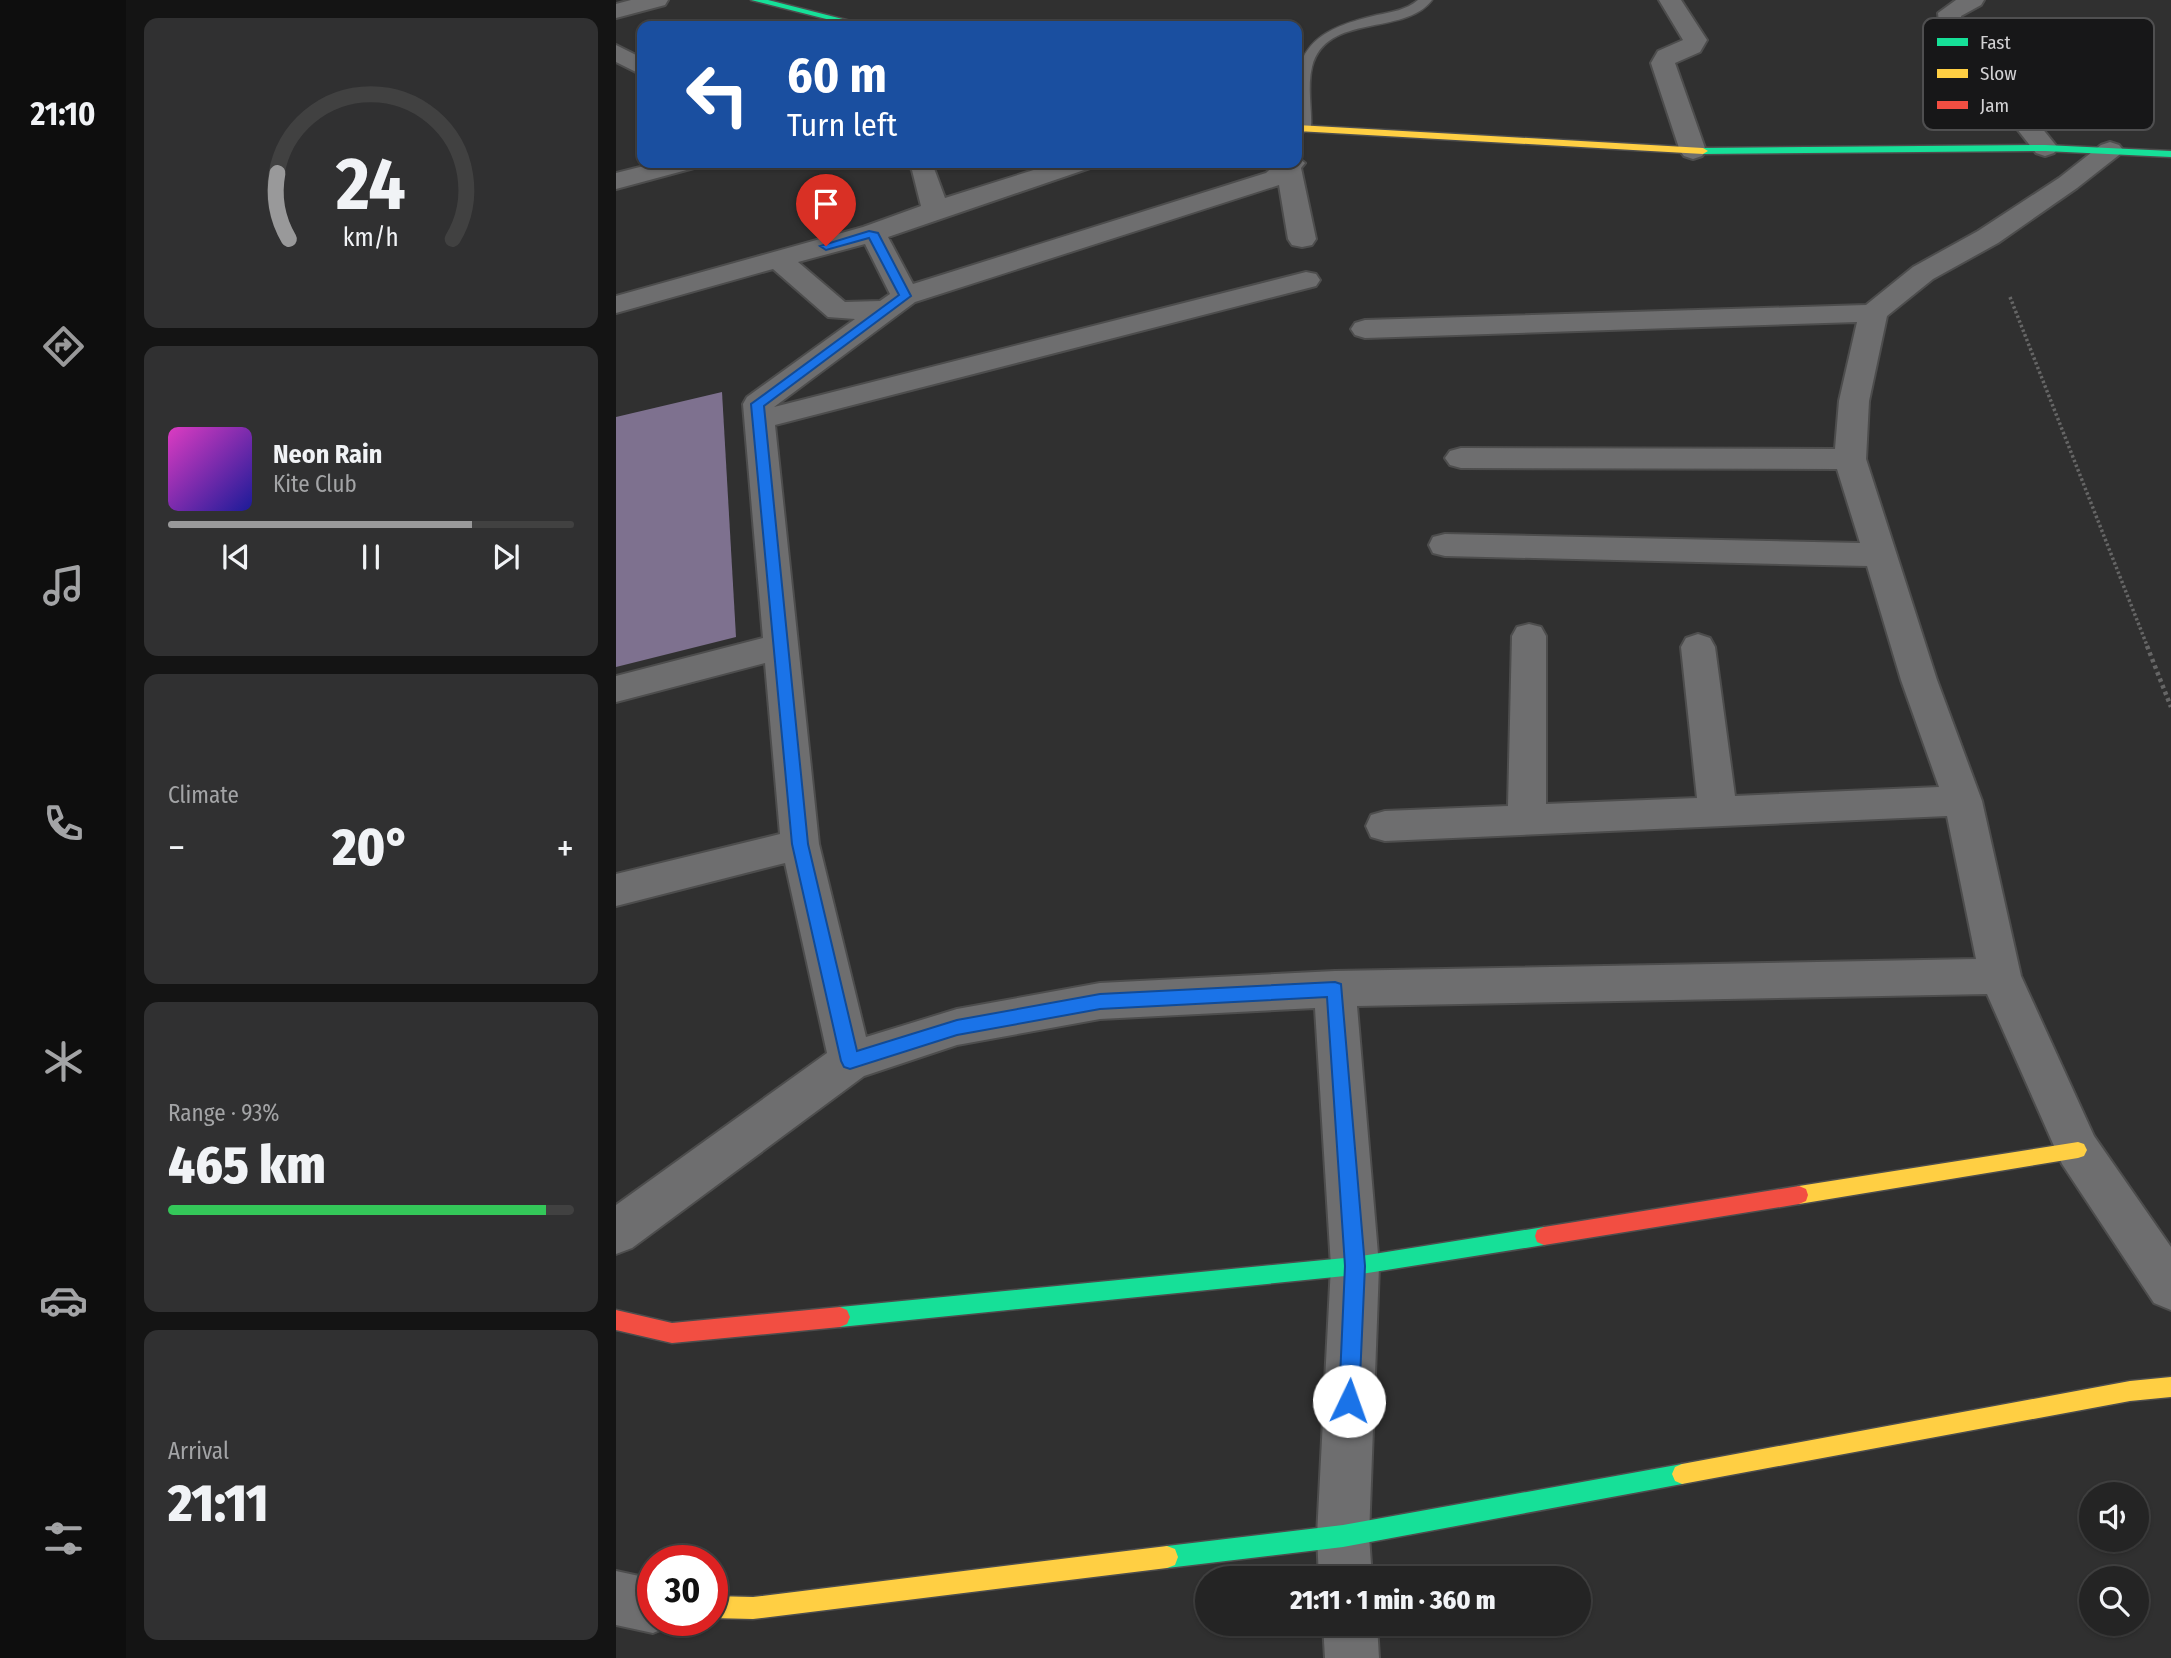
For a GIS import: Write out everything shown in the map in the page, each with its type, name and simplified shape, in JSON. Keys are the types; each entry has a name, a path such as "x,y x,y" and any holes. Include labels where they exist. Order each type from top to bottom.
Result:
{"street":[{"path":"616,11 657,0"},
{"path":"756,0 826,21"},
{"path":"1670,0 1695,40 1692,47 1666,56 1663,63 1693,151"},
{"path":"1950,18 1950,13 1973,0"},
{"path":"616,52 637,65"},
{"path":"1302,128 1693,151 2045,148 2171,154"},
{"path":"2031,130 2045,148"},
{"path":"1365,329 1873,313 1923,274 1988,237 2068,183 2110,150"},
{"path":"616,181 666,168"},
{"path":"923,168 935,210"},
{"path":"616,305 873,233 1065,168"},
{"path":"779,260 838,311 896,303 1275,178 1288,168"},
{"path":"1290,168 1302,239"},
{"path":"873,233 896,303"},
{"path":"759,420 1306,280"},
{"path":"850,1061 800,844 758,404 896,303"},
{"path":"1873,313 1854,401 1850,459 1919,680 1963,801 2000,976 2078,1150 2171,1287"},
{"path":"1461,458 1850,459"},
{"path":"1445,545 1880,555"},
{"path":"1527,821 1529,636"},
{"path":"616,689 781,646"},
{"path":"1698,647 1718,813"},
{"path":"1385,826 1963,801"},
{"path":"616,890 800,844"},
{"path":"616,1231 850,1061 957,1027 1100,1001 1335,989 2000,976"},
{"path":"1335,989 1355,1266 1345,1557"},
{"path":"616,1320 672,1333 1355,1266 2078,1150"},
{"path":"728,1607 753,1608 1345,1557 2130,1391 2171,1387"},
{"path":"616,1598 637,1603"},
{"path":"1351,1636 1352,1658"}],"lane":[{"path":"1302,112 1305,64 1318,44 1339,31 1362,22 1403,14 1420,6 1425,0"}],"path":[{"path":"2010,297 2171,707"}],"shaded area":[{"path":"722,392 736,637 616,667 616,417"}],"traffic: fast":[{"path":"756,0 844,21"},
{"path":"1703,151 2045,148 2171,154"},
{"path":"840,1317 1355,1266 1544,1236"},
{"path":"1167,1557 1343,1536 1682,1474"}],"traffic: slow":[{"path":"1302,128 1703,151"},
{"path":"1799,1195 2078,1150"},
{"path":"1682,1474 2130,1391 2171,1387"},
{"path":"728,1607 753,1608 1167,1557"}],"traffic: jam":[{"path":"1544,1236 1799,1195"},
{"path":"616,1320 672,1333 840,1317"}],"route":[{"path":"826,246 873,233 905,296 758,404 800,844 850,1061 957,1027 1100,1001 1335,989 1355,1266 1349,1401"}]}
